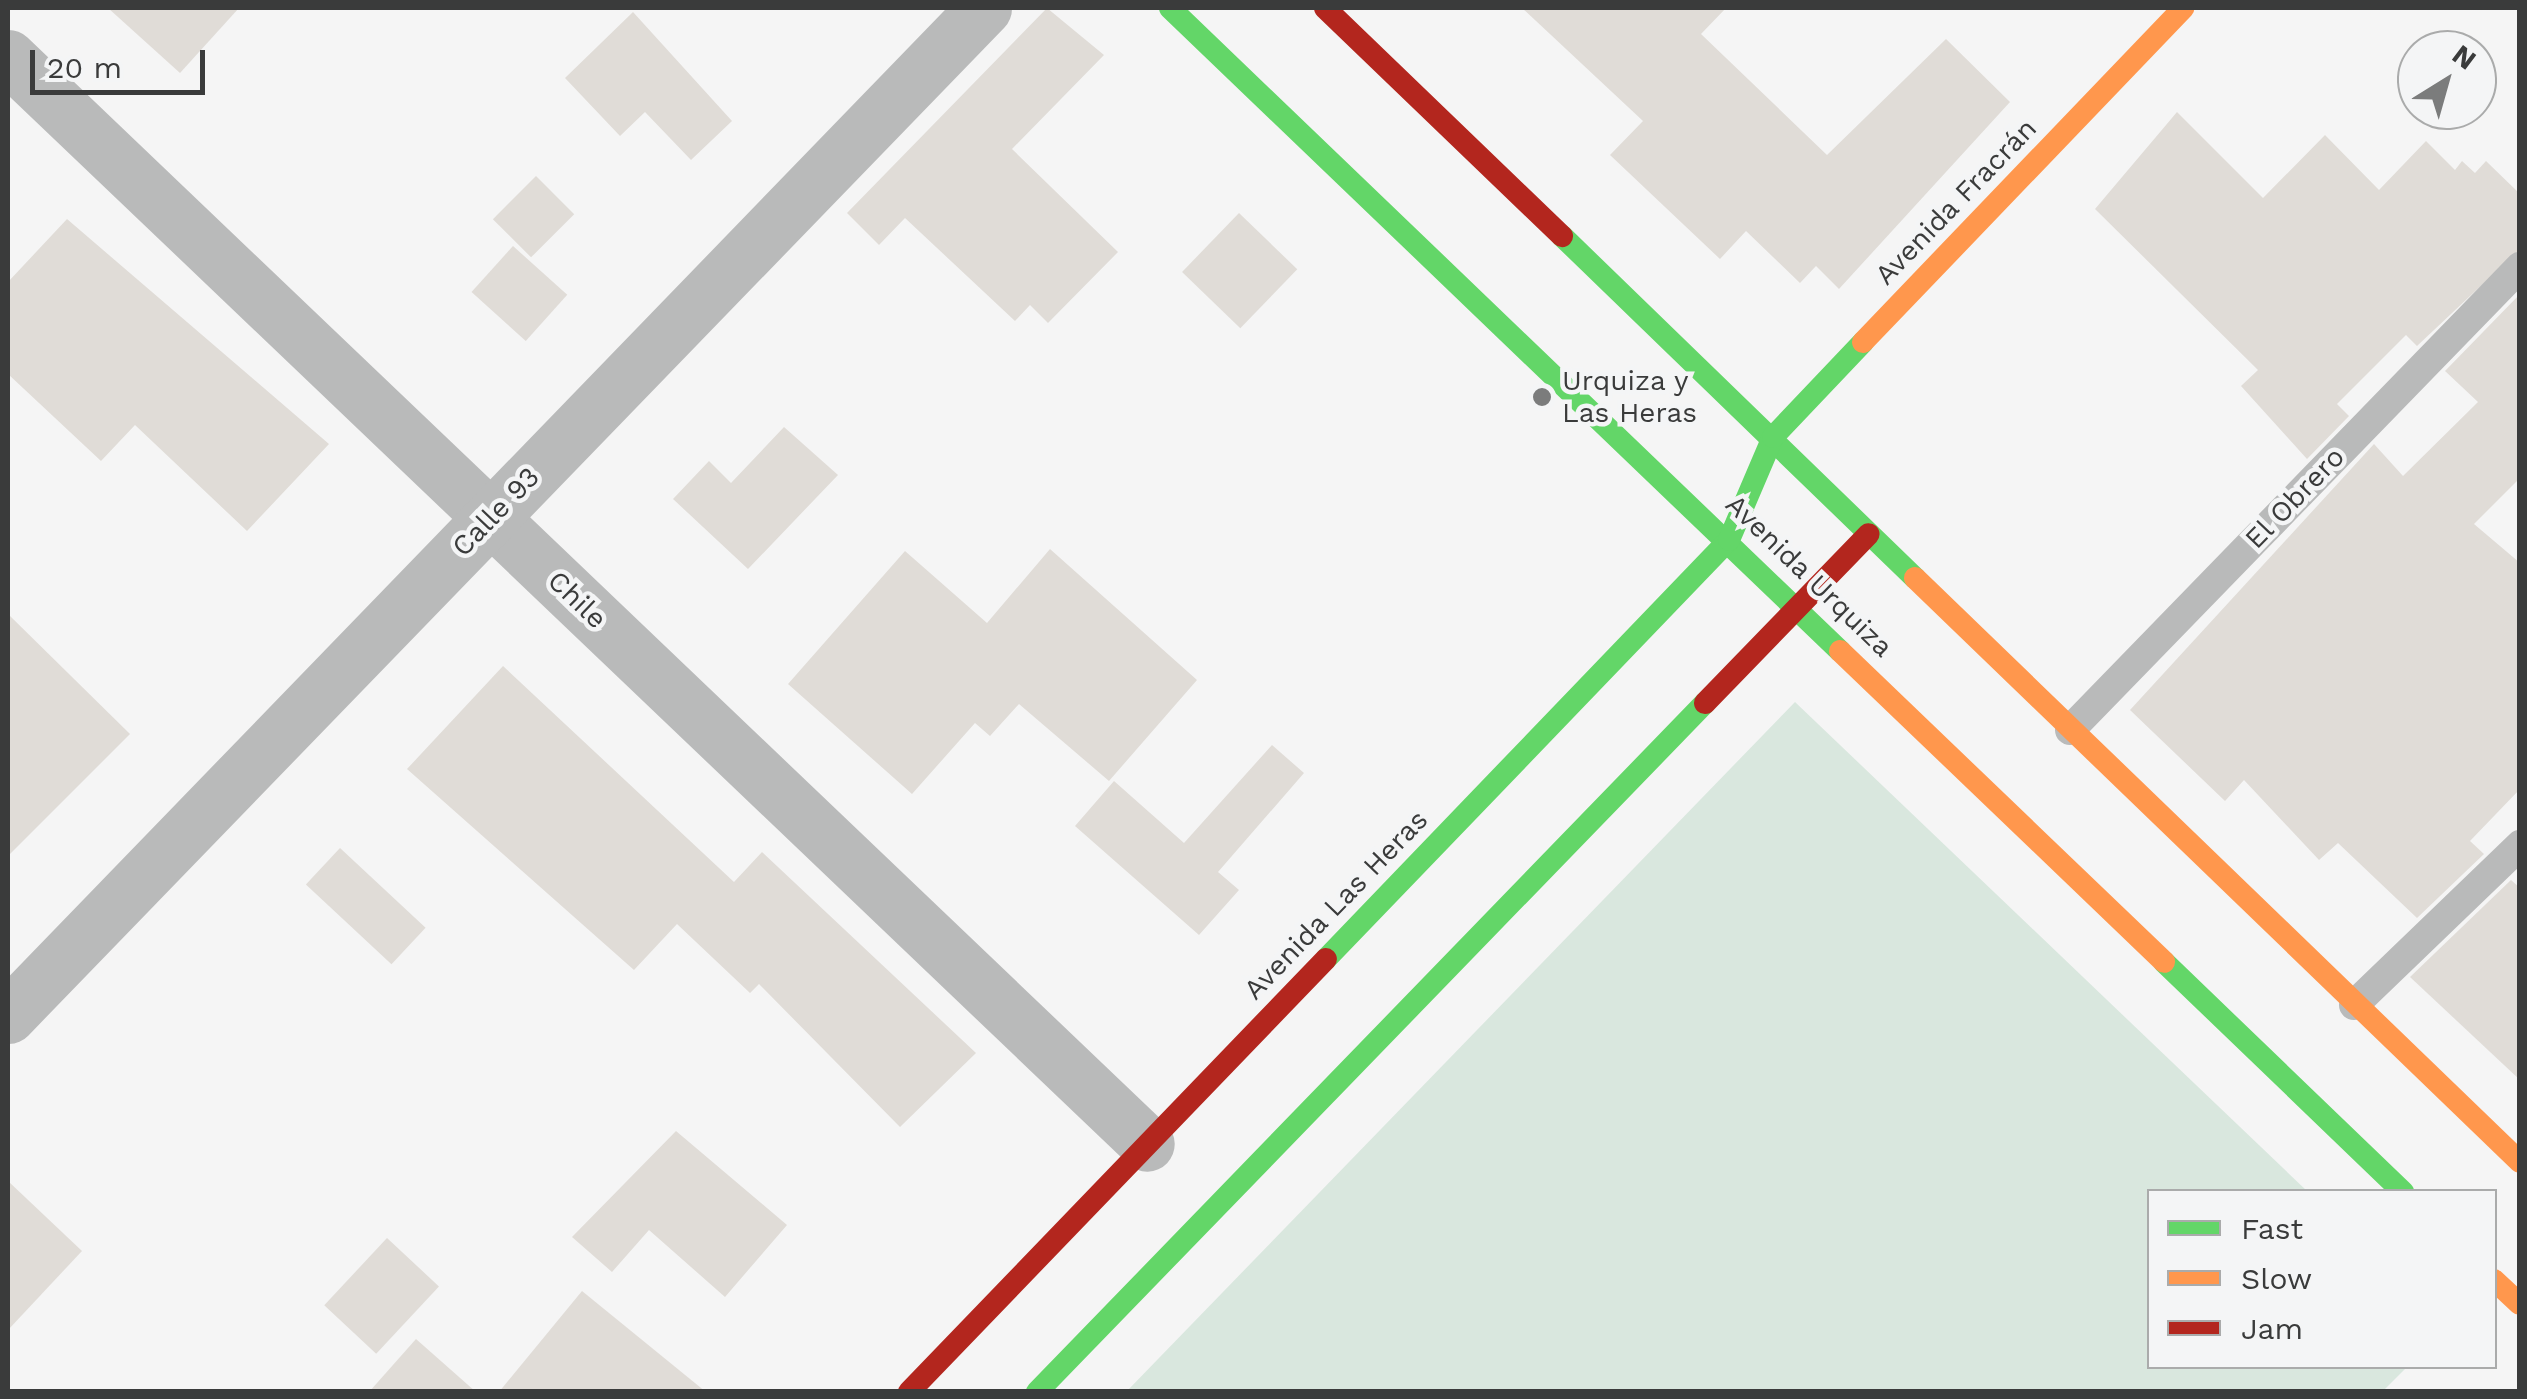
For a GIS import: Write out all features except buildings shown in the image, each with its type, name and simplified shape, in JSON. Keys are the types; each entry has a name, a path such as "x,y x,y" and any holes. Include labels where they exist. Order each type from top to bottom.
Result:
{"main road":[{"name":"Avenida Urquiza","path":"1170,8 1729,540 2400,1189"},
{"path":"1325,8 2520,1162"},
{"name":"Avenida Fracrán","path":"1772,438 2183,8"},
{"name":"Avenida Las Heras","path":"909,1392 1729,540 1772,438"},
{"path":"1037,1392 1869,534"},
{"path":"2497,1283 2520,1304"}],"street":[{"name":"Calle 93","path":"8,1016 984,8"},
{"name":"Chile","path":"8,57 1147,1144"}],"lane":[{"name":"El Obrero","path":"2070,730 2520,267"},
{"path":"2354,1005 2520,846"}],"shaded area":[{"path":"1795,702 2305,1189 2147,1189 2147,1369 2405,1369 2382,1392 1127,1391"}],"traffic: fast":[{"path":"1170,8 1840,651"},
{"path":"1562,236 1915,578"},
{"path":"1326,959 1729,540 1773,437 1863,342"},
{"path":"1037,1392 1705,703"},
{"path":"2164,962 2400,1189"}],"traffic: slow":[{"path":"1863,342 2183,8"},
{"path":"1915,578 2520,1162"},
{"path":"1840,651 2164,962"},
{"path":"2497,1283 2520,1304"}],"traffic: jam":[{"path":"1325,8 1562,236"},
{"path":"1705,703 1869,534"},
{"path":"909,1392 1326,959"}],"place":[{"name":"Urquiza y Las Heras","path":"1542,397"}]}
